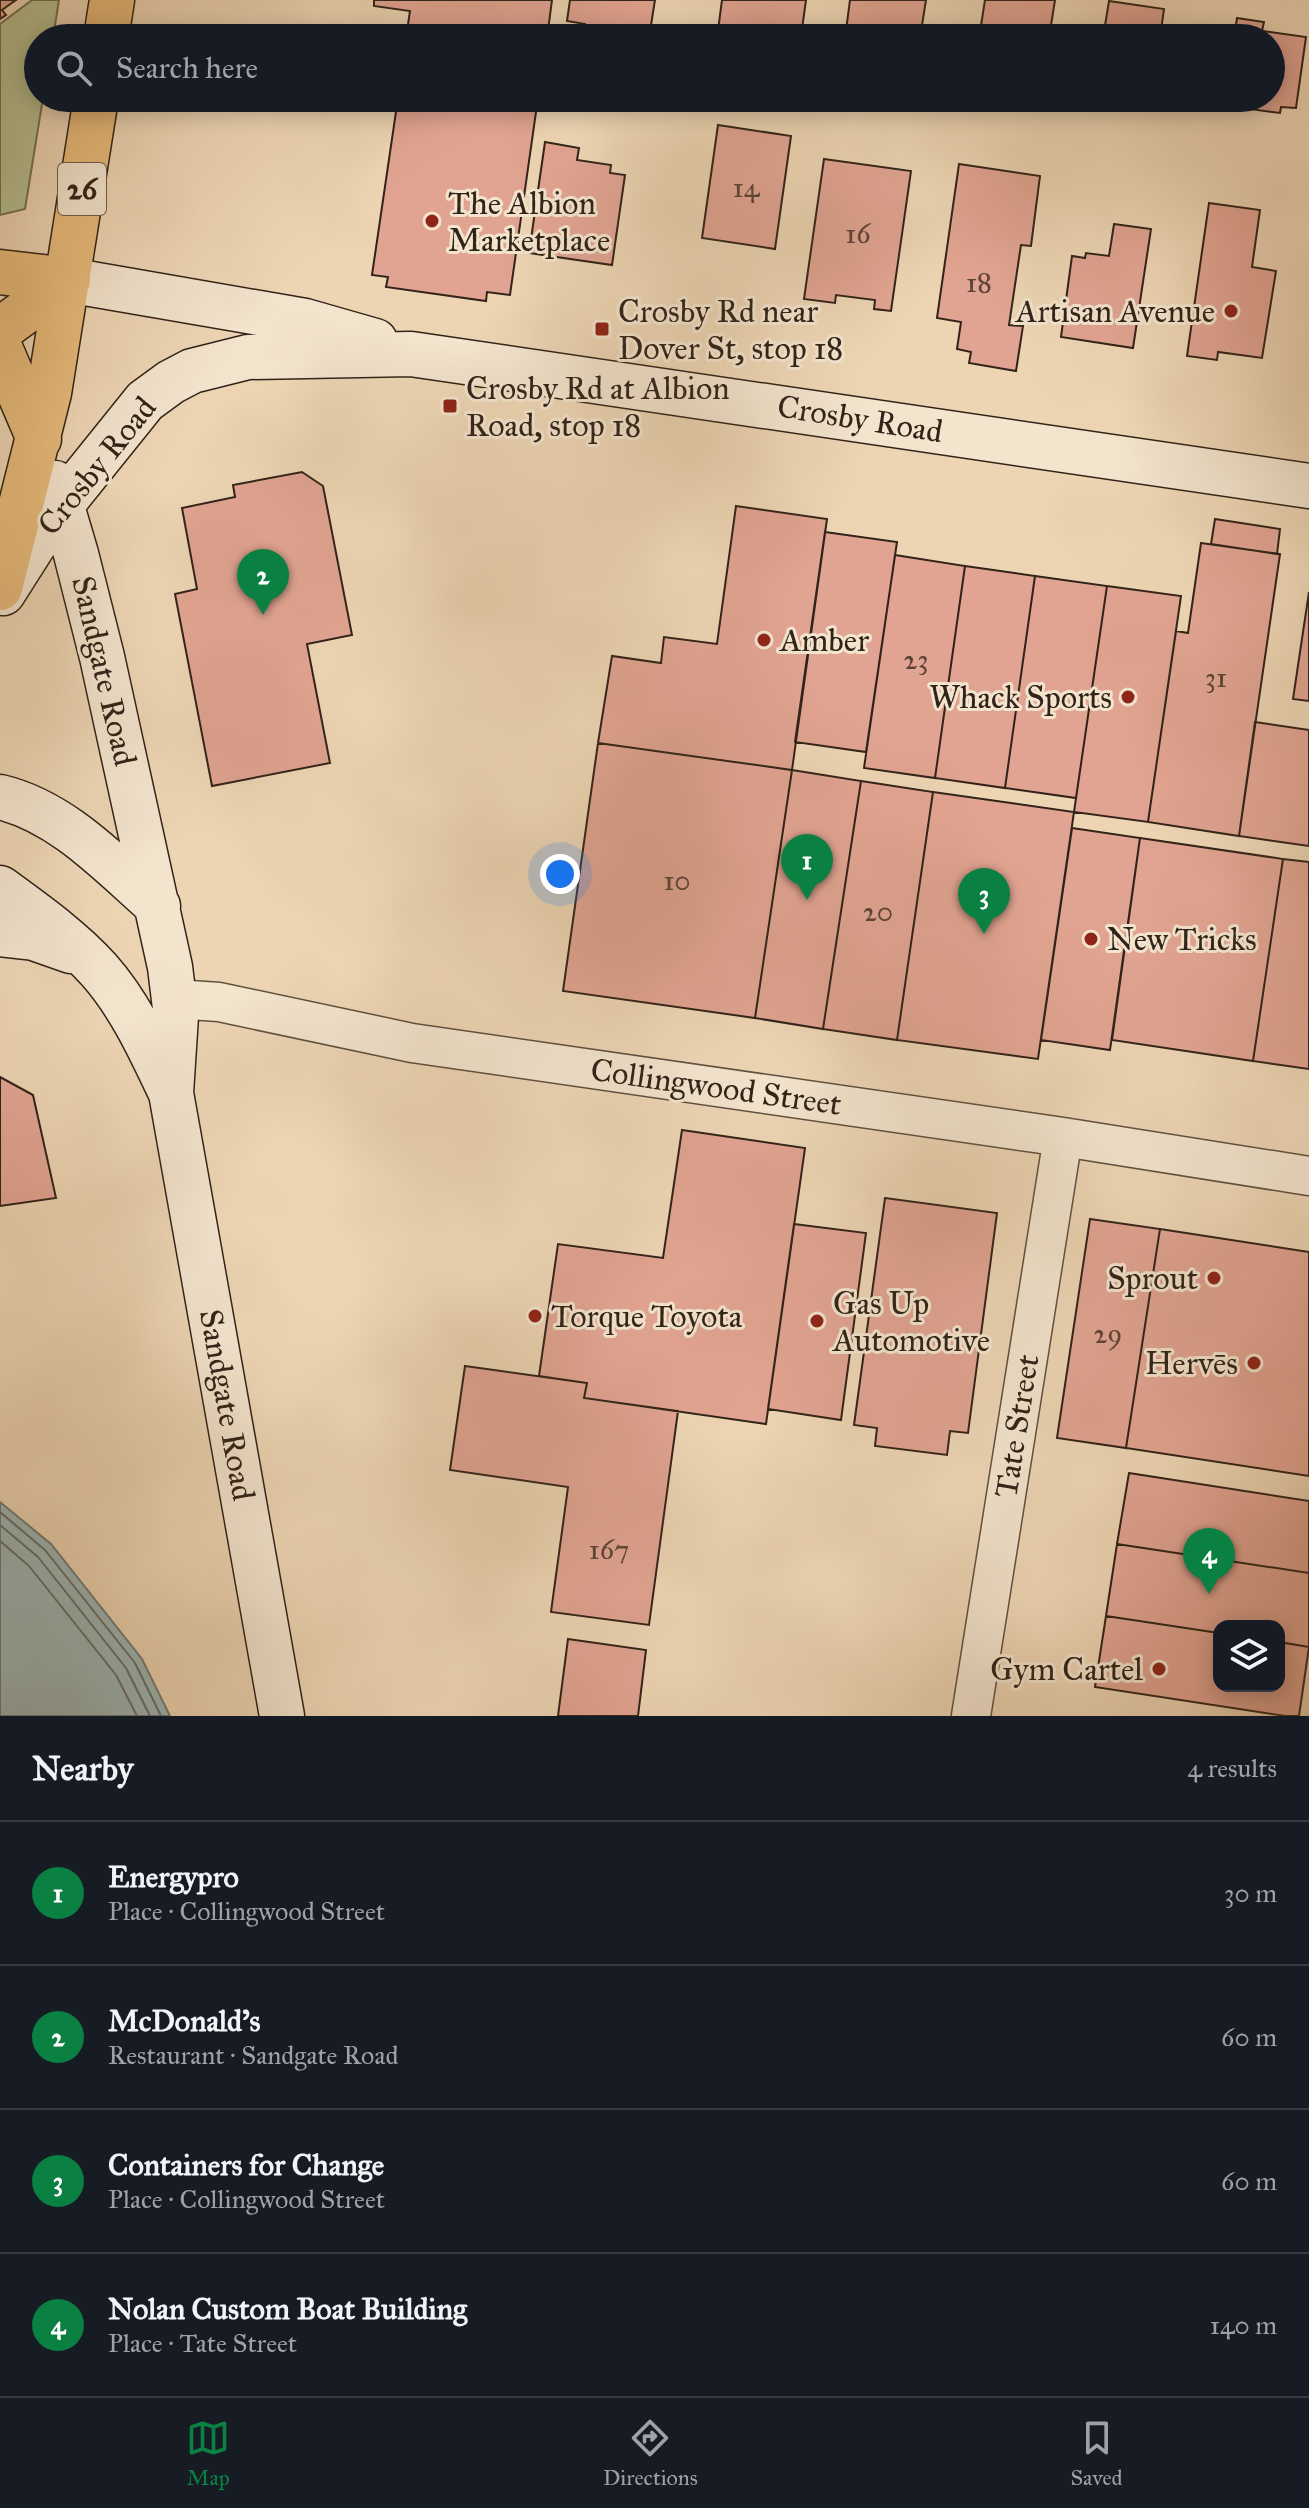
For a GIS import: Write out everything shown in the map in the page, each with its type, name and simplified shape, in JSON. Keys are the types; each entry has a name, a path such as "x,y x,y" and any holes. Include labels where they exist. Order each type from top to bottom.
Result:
{"highway":[{"path":"108,24 112,0"},
{"name":"26","path":"0,588 39,439 94,112"},
{"path":"0,272 68,280"},
{"path":"0,330 68,280"},
{"name":"Sandgate Road","path":"0,348 39,439"}],"main road":[{"name":"Crosby Road","path":"68,280 305,321 411,354 1309,486"},
{"name":"Crosby Road","path":"0,599 62,503 145,401 171,382 192,371 248,357 411,354"},
{"name":"Sandgate Road","path":"39,439 62,503 102,657 158,906 175,999 171,1093 282,1716"},
{"path":"0,797 33,808 62,825 158,906"},
{"name":"Sandgate Road","path":"0,888 88,958 123,1002 171,1093"},
{"path":"0,934 34,938 88,958"},
{"name":"Collingwood Street","path":"123,1002 175,999"}],"street":[{"name":"Collingwood Street","path":"175,999 219,1002 412,1043 1063,1137 1309,1176"},
{"name":"Tate Street","path":"971,1716 1063,1137"}],"green space":[{"path":"32,0 59,0 55,24 24,24 24,112 41,112 25,209 0,215 0,24"}],"water":[{"path":"0,1502 51,1544 142,1659 170,1716 0,1716"}],"building":[{"path":"0,0 16,0 2,10 6,15 0,19"},
{"path":"374,0 552,0 549,24 408,24 410,11 374,6"},
{"path":"570,0 655,0 651,24 567,21"},
{"path":"722,0 806,0 803,24 719,24"},
{"path":"850,0 926,0 922,24 847,24"},
{"path":"985,0 1055,0 1051,24 981,24"},
{"path":"1109,1 1164,9 1162,24 1105,24"},
{"path":"1237,18 1264,22 1264,24 1236,24"},
{"path":"1285,34 1306,37 1296,108 1285,107"},
{"path":"396,112 536,112 510,295 487,292 486,301 386,287 388,277 372,275"},
{"path":"718,125 791,136 775,249 702,238"},
{"path":"545,142 579,148 577,160 611,165 610,173 625,175 612,265 529,253"},
{"path":"824,159 911,171 891,311 874,309 875,300 836,295 835,303 804,299"},
{"path":"959,164 1040,176 1031,246 1021,245 1009,325 1023,326 1016,371 969,363 971,352 957,349 961,322 937,318"},
{"name":"Artisan Avenue","path":"1209,203 1260,210 1252,267 1276,271 1262,358 1218,352 1217,360 1187,356"},
{"path":"1114,224 1151,229 1133,348 1061,337 1072,256 1085,258 1086,253 1109,256"},
{"path":"302,472 323,486 352,635 307,644 330,763 212,786 175,594 197,589 182,508 235,497 233,485"},
{"name":"Amber","path":"736,506 827,519 792,770 598,743 612,656 661,663 664,637 717,644"},
{"path":"1215,519 1280,529 1277,554 1211,544"},
{"path":"825,532 897,542 866,752 795,742"},
{"path":"1201,543 1280,554 1239,836 1148,822 1176,631 1188,633"},
{"path":"895,555 965,566 935,778 864,768"},
{"path":"965,566 1035,576 1005,788 935,778"},
{"path":"1035,576 1107,586 1076,798 1005,788"},
{"name":"Whack Sports","path":"1107,586 1181,596 1148,822 1074,812"},
{"path":"1309,592 1309,701 1293,699"},
{"path":"1255,722 1309,730 1309,846 1239,836"},
{"path":"598,743 792,770 755,1018 563,991"},
{"path":"792,770 861,781 823,1029 755,1018"},
{"path":"861,781 933,792 897,1040 823,1029"},
{"path":"933,792 1074,812 1038,1059 897,1040"},
{"name":"New Tricks","path":"1072,828 1140,838 1110,1050 1041,1040"},
{"path":"1140,838 1283,859 1253,1061 1112,1040"},
{"path":"1283,859 1309,862 1309,1069 1253,1061"},
{"path":"0,1077 33,1095 56,1198 0,1206"},
{"path":"682,1130 805,1148 766,1424 584,1398 587,1383 539,1376 558,1244 663,1258"},
{"path":"885,1198 997,1213 968,1433 950,1431 947,1455 875,1446 877,1428 854,1425"},
{"path":"1090,1219 1160,1229 1126,1448 1057,1438"},
{"name":"Gas Up Automotive","path":"794,1224 866,1233 841,1420 768,1409"},
{"path":"1160,1229 1309,1252 1309,1476 1126,1448"},
{"path":"465,1366 587,1383 584,1398 678,1411 649,1625 551,1612 568,1487 450,1470"},
{"path":"1129,1473 1309,1501 1309,1573 1117,1544"},
{"path":"1117,1544 1309,1573 1309,1647 1285,1643 1285,1620 1213,1620 1213,1632 1106,1616"},
{"name":"Gym Cartel","path":"1106,1616 1213,1632 1213,1692 1285,1692 1285,1643 1309,1647 1299,1716 1095,1687"},
{"path":"568,1639 646,1650 638,1716 558,1716"}],"place":[{"name":"The Albion Marketplace","path":"432,221"},
{"name":"Artisan Avenue","path":"1231,311"},
{"name":"Crosby Rd near Dover St, stop 18","path":"602,329"},
{"name":"Crosby Rd at Albion Road, stop 18","path":"450,406"},
{"name":"McDonald's","path":"263,615"},
{"name":"Amber","path":"764,640"},
{"name":"Whack Sports","path":"1128,697"},
{"name":"Energypro","path":"807,900"},
{"name":"Containers for Change","path":"984,934"},
{"name":"New Tricks","path":"1091,939"},
{"name":"Sprout","path":"1214,1278"},
{"name":"Torque Toyota","path":"535,1316"},
{"name":"Gas Up Automotive","path":"817,1321"},
{"name":"Hervēs","path":"1254,1363"},
{"name":"Nolan Custom Boat Building","path":"1209,1594"},
{"name":"Gym Cartel","path":"1159,1669"}]}
